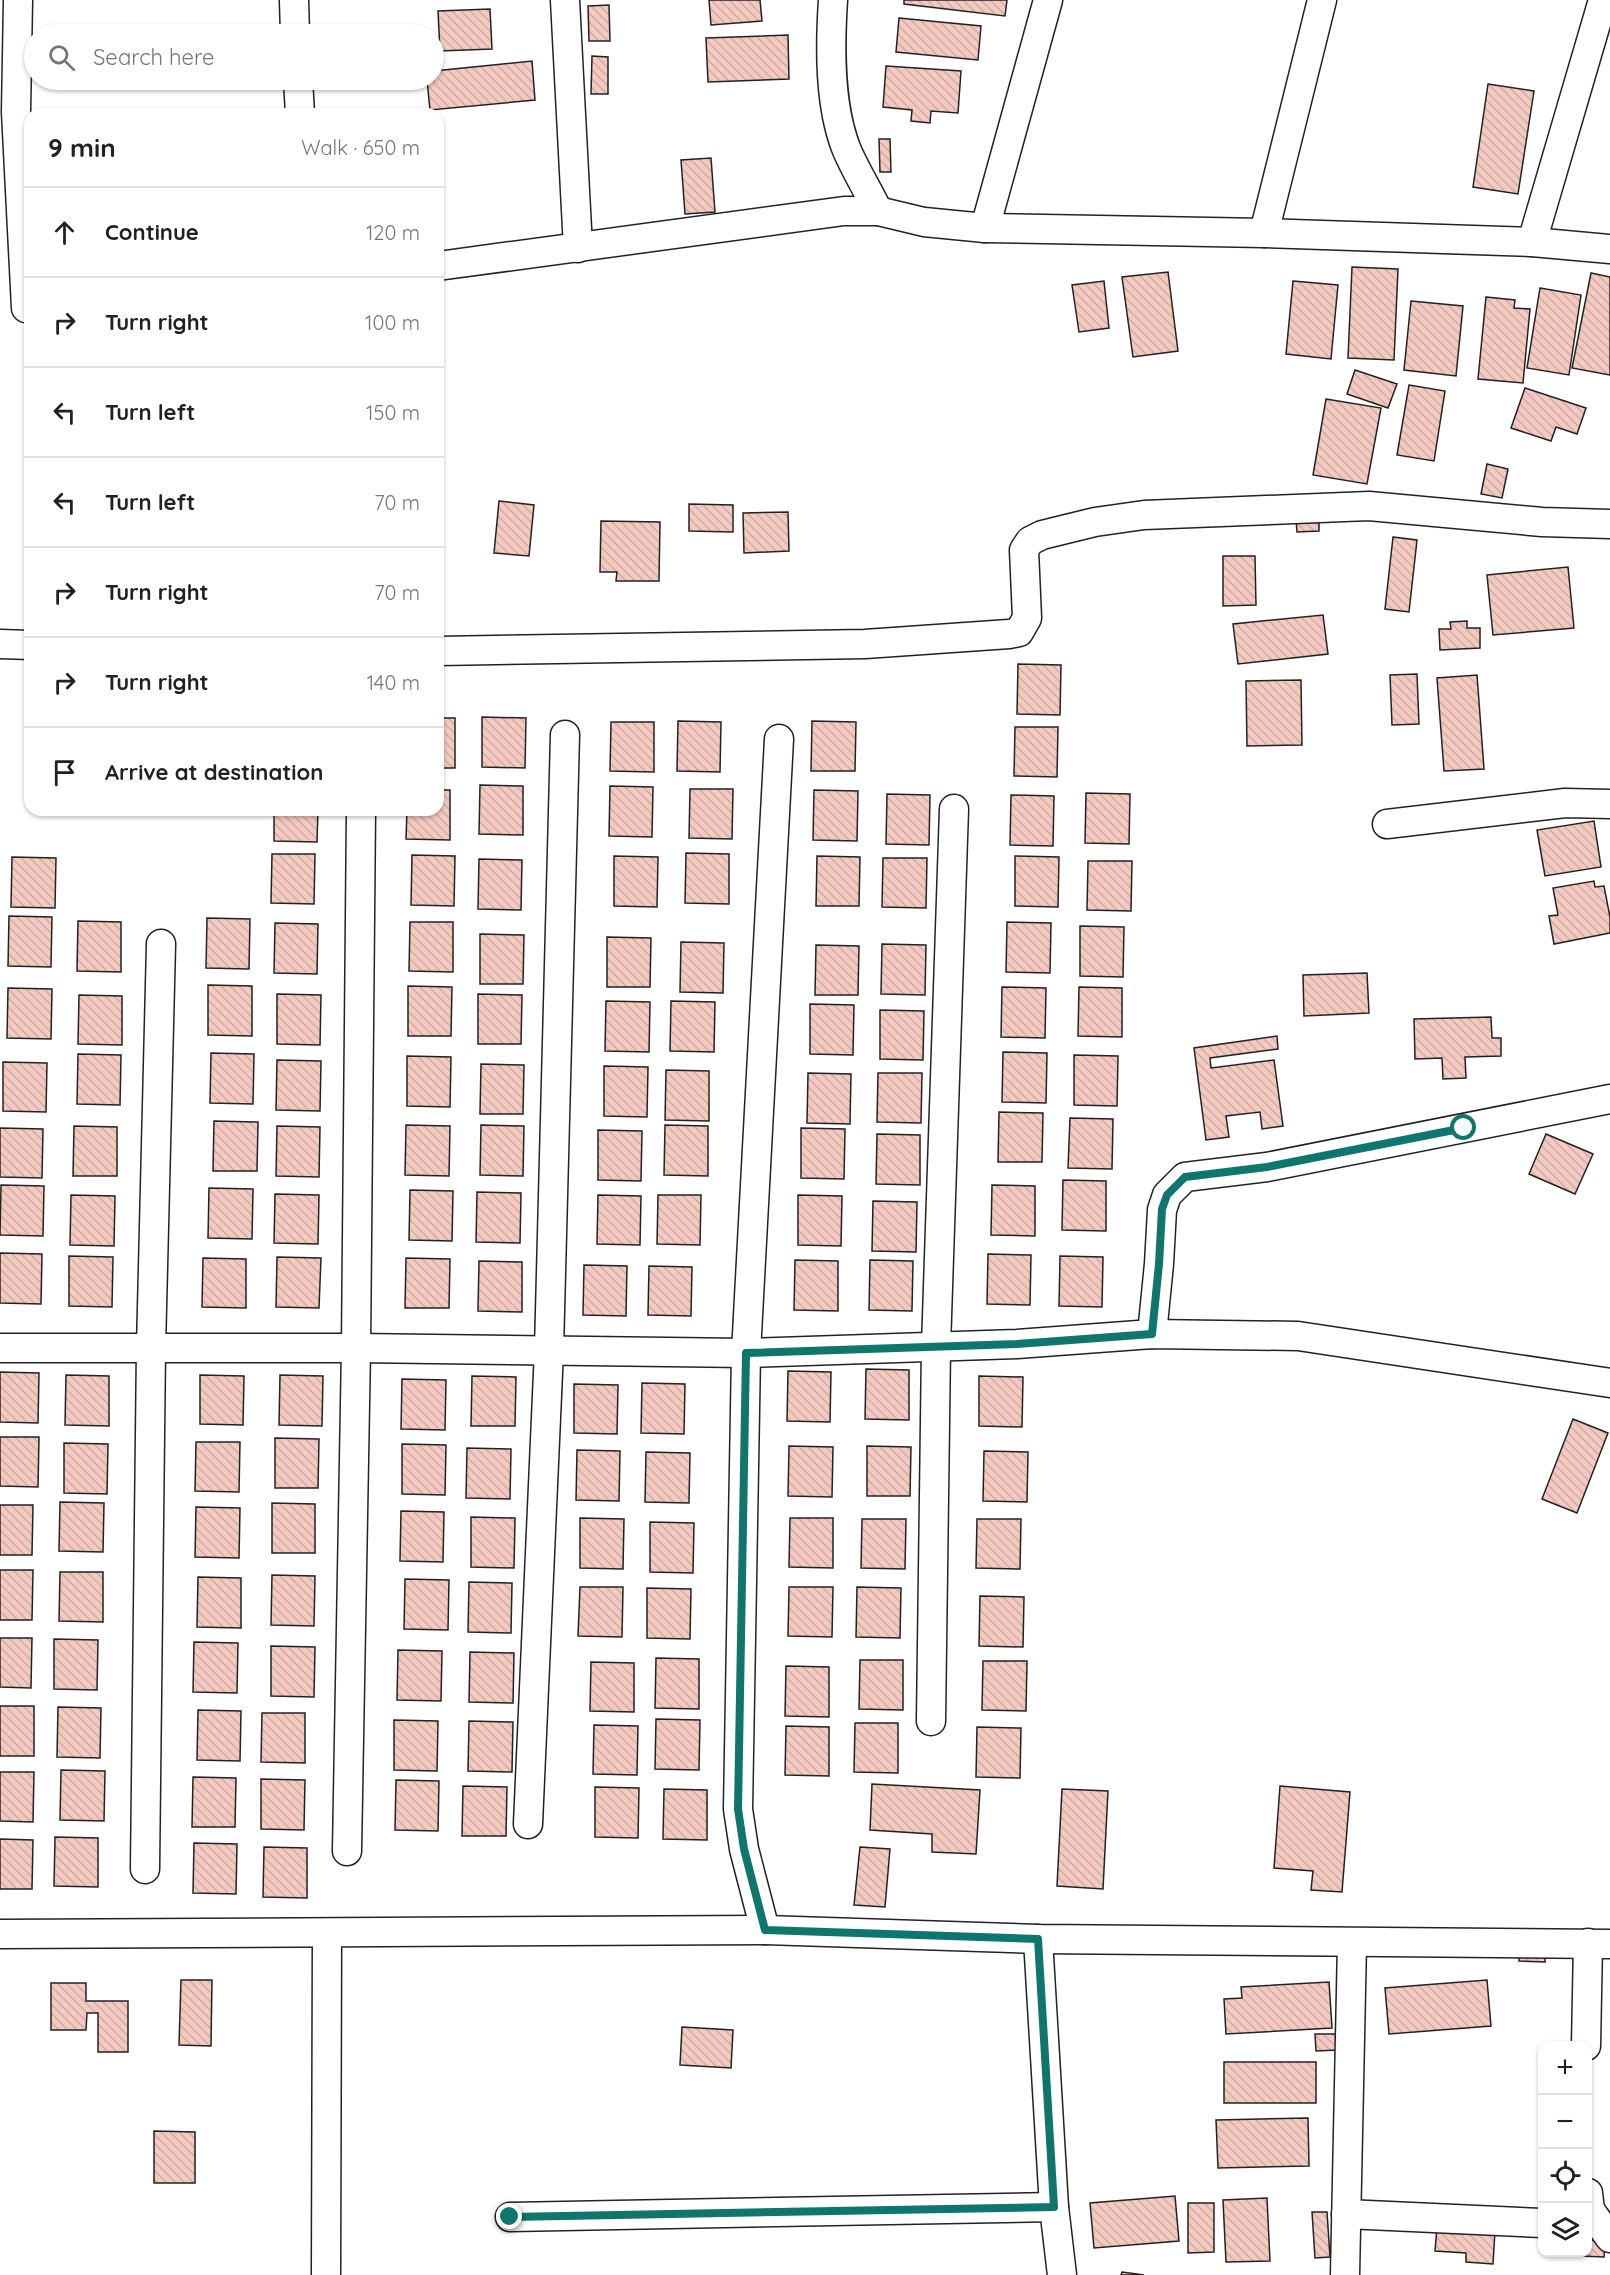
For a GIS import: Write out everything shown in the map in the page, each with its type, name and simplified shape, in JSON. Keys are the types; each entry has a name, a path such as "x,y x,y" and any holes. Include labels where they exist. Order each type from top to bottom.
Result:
{"street":[{"path":"18,0 16,112 19,308"},
{"path":"294,0 295,24"},
{"path":"565,0 578,248"},
{"path":"832,0 830,43 837,114 846,148 878,211"},
{"path":"985,228 1048,0"},
{"path":"1264,233 1322,0"},
{"path":"1532,242 1604,0"},
{"path":"299,90 300,108"},
{"path":"444,265 844,211 878,211 924,222 985,228 1264,233 1532,242 1610,249"},
{"path":"444,651 865,645 1010,634 1019,632 1027,618 1024,550 1030,541 1042,535 1095,522 1144,515 1369,506 1542,522 1610,524"},
{"path":"0,644 24,645"},
{"path":"528,1824 549,1350 565,735"},
{"path":"765,1930 744,1849 738,1809 746,1353 779,739"},
{"path":"1387,825 1565,803 1610,804"},
{"path":"930,1721 936,1347 954,809"},
{"path":"347,1851 356,1348 361,816"},
{"path":"145,1869 151,1348 161,944"},
{"path":"1152,1334 1162,1209 1167,1195 1185,1177 1267,1167 1610,1099"},
{"path":"0,1348 356,1348 746,1353 1017,1344 1152,1334 1298,1336 1610,1383"},
{"path":"0,1934 765,1930 1038,1939 1599,1944 1587,2041"},
{"path":"326,2275 327,1934"},
{"path":"1038,1939 1054,2207 1062,2275"},
{"path":"1345,2275 1352,1943"},
{"path":"1589,2203 1599,2229"},
{"path":"510,2217 1054,2207"},
{"path":"1346,2214 1538,2223"}],"building":[{"path":"709,0 760,0 762,21 711,25"},
{"path":"904,0 1007,0 1005,16 904,4"},
{"path":"609,5 610,41 589,41 588,6"},
{"path":"490,9 492,49 444,51 444,24 439,24 438,11"},
{"path":"899,18 981,26 978,60 896,52"},
{"path":"788,35 789,79 708,82 706,38"},
{"path":"592,56 608,57 608,94 591,94"},
{"path":"532,61 535,100 430,108 428,90 444,90 444,70"},
{"path":"886,66 961,71 958,113 931,111 930,123 911,121 912,110 883,107"},
{"path":"1488,84 1534,91 1518,194 1473,187"},
{"path":"879,139 890,139 891,172 880,172"},
{"path":"711,158 715,212 685,214 681,160"},
{"path":"1352,267 1398,269 1394,360 1348,358"},
{"path":"1168,272 1178,351 1133,357 1122,277"},
{"path":"1591,273 1610,277 1610,375 1572,368"},
{"path":"1104,281 1109,328 1079,332 1072,285"},
{"path":"1293,281 1338,285 1331,359 1286,354"},
{"path":"1540,288 1581,295 1569,375 1527,368"},
{"path":"1486,297 1515,300 1514,308 1530,309 1523,383 1478,379"},
{"path":"1411,301 1463,306 1456,376 1404,370"},
{"path":"1355,370 1397,384 1388,408 1347,394"},
{"path":"1409,385 1445,391 1434,461 1397,455"},
{"path":"1525,388 1586,408 1577,434 1556,427 1551,441 1511,428"},
{"path":"1326,399 1381,408 1367,484 1313,475"},
{"path":"1487,464 1508,469 1502,498 1481,494"},
{"path":"499,501 534,505 529,556 494,553"},
{"path":"689,504 733,505 733,532 689,531"},
{"path":"788,512 789,551 744,553 743,513"},
{"path":"1319,518 1319,531 1297,532 1296,519"},
{"path":"601,521 660,522 659,581 616,581 617,572 600,572"},
{"path":"1393,537 1417,540 1409,612 1385,609"},
{"path":"1223,556 1255,556 1256,605 1223,606"},
{"path":"1568,567 1574,628 1493,635 1487,575"},
{"path":"1323,615 1328,654 1238,664 1233,624"},
{"path":"1467,621 1467,628 1480,628 1480,648 1440,650 1439,629 1451,629 1450,622"},
{"path":"1018,664 1061,665 1060,715 1017,714"},
{"path":"1417,674 1419,724 1392,725 1390,675"},
{"path":"1477,675 1484,769 1444,771 1437,678"},
{"path":"1301,680 1302,745 1247,746 1246,681"},
{"path":"482,717 526,718 525,768 482,767"},
{"path":"444,718 455,718 455,768 444,768"},
{"path":"678,721 721,722 720,772 677,771"},
{"path":"812,721 856,722 855,771 811,771"},
{"path":"611,722 654,722 654,772 610,771"},
{"path":"1015,727 1058,727 1057,777 1014,776"},
{"path":"480,785 523,786 523,835 479,834"},
{"path":"610,786 653,787 652,837 609,836"},
{"path":"690,789 733,789 732,839 689,838"},
{"path":"444,790 450,790 450,840 406,839 407,816 444,816"},
{"path":"814,790 858,791 857,841 813,840"},
{"path":"1086,793 1130,794 1129,844 1085,843"},
{"path":"887,794 930,795 929,845 886,844"},
{"path":"1011,795 1054,796 1053,846 1010,845"},
{"path":"274,816 318,816 317,842 274,841"},
{"path":"1594,821 1601,867 1545,876 1537,830"},
{"path":"686,853 729,854 729,904 685,903"},
{"path":"272,854 315,854 314,904 271,903"},
{"path":"412,855 455,856 454,906 411,905"},
{"path":"614,856 658,857 657,907 614,906"},
{"path":"817,856 860,857 859,906 816,906"},
{"path":"1015,856 1059,857 1058,907 1015,906"},
{"path":"12,857 56,858 55,908 11,907"},
{"path":"883,858 927,858 926,908 882,907"},
{"path":"479,859 522,860 521,910 478,909"},
{"path":"1088,861 1132,861 1131,911 1087,910"},
{"path":"1594,881 1595,887 1604,886 1610,917 1610,933 1554,944 1549,916 1558,915 1553,888"},
{"path":"9,916 52,917 51,967 8,966"},
{"path":"207,918 250,919 249,969 206,968"},
{"path":"78,921 121,922 121,972 77,971"},
{"path":"410,922 453,922 453,972 409,971"},
{"path":"1007,922 1051,923 1050,973 1006,972"},
{"path":"275,923 318,924 317,974 274,973"},
{"path":"1080,926 1124,927 1123,977 1080,976"},
{"path":"480,934 524,935 523,984 480,984"},
{"path":"607,937 651,938 650,987 607,987"},
{"path":"681,942 724,943 723,993 680,992"},
{"path":"882,944 926,945 925,995 881,994"},
{"path":"816,945 859,946 858,995 815,995"},
{"path":"1367,973 1369,1013 1304,1016 1303,975"},
{"path":"208,985 252,986 252,1036 208,1035"},
{"path":"408,986 452,987 451,1036 408,1036"},
{"path":"1002,987 1046,988 1045,1038 1001,1037"},
{"path":"1079,987 1122,988 1122,1037 1078,1036"},
{"path":"8,988 52,989 51,1039 7,1038"},
{"path":"277,994 321,995 320,1045 277,1044"},
{"path":"478,994 522,995 521,1044 478,1044"},
{"path":"79,995 122,996 122,1045 78,1044"},
{"path":"606,1001 650,1002 649,1052 605,1051"},
{"path":"671,1001 715,1002 714,1052 670,1051"},
{"path":"810,1004 854,1005 853,1055 810,1054"},
{"path":"880,1010 924,1011 923,1060 880,1059"},
{"path":"1491,1017 1492,1038 1501,1038 1501,1056 1465,1057 1466,1078 1443,1079 1442,1058 1415,1059 1414,1019"},
{"path":"1277,1036 1278,1049 1210,1058 1211,1068 1274,1060 1283,1126 1262,1129 1260,1112 1226,1116 1229,1137 1206,1140 1194,1048"},
{"path":"1003,1052 1047,1053 1046,1103 1002,1102"},
{"path":"211,1053 254,1054 253,1104 210,1103"},
{"path":"78,1054 121,1055 120,1105 77,1104"},
{"path":"1074,1055 1118,1056 1117,1106 1074,1105"},
{"path":"407,1056 451,1057 450,1107 407,1106"},
{"path":"277,1060 321,1061 320,1111 276,1110"},
{"path":"3,1062 47,1063 46,1112 3,1111"},
{"path":"481,1064 524,1065 523,1114 480,1114"},
{"path":"604,1066 648,1067 647,1117 604,1116"},
{"path":"666,1070 709,1071 709,1121 665,1120"},
{"path":"808,1073 851,1074 850,1124 807,1123"},
{"path":"878,1073 922,1073 921,1123 877,1122"},
{"path":"999,1112 1043,1113 1042,1162 998,1162"},
{"path":"1070,1118 1113,1119 1112,1169 1068,1168"},
{"path":"214,1121 258,1122 257,1171 213,1171"},
{"path":"406,1125 450,1126 449,1176 405,1175"},
{"path":"481,1125 524,1126 523,1176 480,1175"},
{"path":"665,1125 708,1126 708,1176 664,1175"},
{"path":"74,1126 117,1127 117,1176 73,1176"},
{"path":"277,1126 320,1127 319,1177 276,1176"},
{"path":"0,1128 43,1129 42,1178 0,1177"},
{"path":"801,1128 845,1129 844,1179 801,1178"},
{"path":"598,1130 642,1131 641,1181 598,1180"},
{"path":"877,1134 920,1135 920,1185 876,1184"},
{"path":"1546,1134 1593,1154 1575,1194 1529,1174"},
{"path":"1063,1180 1106,1181 1106,1231 1062,1230"},
{"path":"1,1185 44,1186 43,1236 0,1235"},
{"path":"992,1185 1035,1186 1035,1236 991,1235"},
{"path":"209,1188 253,1189 252,1239 208,1238"},
{"path":"410,1190 453,1191 452,1241 409,1240"},
{"path":"477,1192 521,1193 520,1243 476,1242"},
{"path":"275,1194 319,1195 318,1244 274,1243"},
{"path":"71,1195 115,1196 114,1246 70,1245"},
{"path":"598,1195 641,1196 640,1245 597,1244"},
{"path":"658,1195 701,1195 700,1245 657,1244"},
{"path":"798,1195 842,1196 841,1246 798,1245"},
{"path":"873,1201 917,1202 916,1252 872,1251"},
{"path":"0,1253 42,1254 41,1304 0,1303"},
{"path":"988,1254 1031,1255 1030,1305 987,1304"},
{"path":"69,1256 113,1257 112,1307 69,1306"},
{"path":"1060,1256 1103,1257 1102,1307 1059,1306"},
{"path":"277,1257 321,1258 319,1308 276,1307"},
{"path":"203,1258 246,1259 246,1308 202,1307"},
{"path":"406,1258 450,1259 449,1308 405,1308"},
{"path":"795,1260 838,1261 838,1311 794,1310"},
{"path":"870,1260 913,1261 912,1311 869,1310"},
{"path":"479,1261 522,1262 522,1312 478,1311"},
{"path":"584,1265 627,1266 626,1316 583,1315"},
{"path":"649,1266 692,1267 691,1316 648,1315"},
{"path":"866,1369 909,1370 909,1420 865,1419"},
{"path":"788,1371 831,1372 830,1422 787,1421"},
{"path":"0,1372 39,1373 38,1423 0,1422"},
{"path":"66,1375 109,1376 109,1426 65,1425"},
{"path":"200,1375 244,1376 243,1425 200,1424"},
{"path":"280,1375 323,1376 322,1426 279,1425"},
{"path":"472,1376 516,1377 515,1426 471,1426"},
{"path":"979,1376 1023,1377 1022,1427 979,1426"},
{"path":"402,1379 446,1380 445,1430 401,1429"},
{"path":"642,1383 685,1384 684,1434 641,1433"},
{"path":"574,1384 618,1385 617,1434 574,1433"},
{"path":"1573,1419 1608,1433 1577,1513 1542,1499"},
{"path":"0,1437 39,1437 38,1487 0,1486"},
{"path":"275,1438 319,1439 318,1488 275,1488"},
{"path":"196,1442 240,1442 239,1492 195,1491"},
{"path":"64,1443 108,1444 107,1494 64,1493"},
{"path":"402,1444 446,1445 445,1495 402,1494"},
{"path":"789,1446 833,1447 832,1497 788,1496"},
{"path":"867,1446 911,1447 910,1496 867,1496"},
{"path":"467,1448 511,1449 510,1499 466,1498"},
{"path":"577,1450 620,1451 619,1501 576,1500"},
{"path":"984,1451 1028,1452 1027,1502 983,1501"},
{"path":"646,1452 690,1453 689,1503 645,1502"},
{"path":"60,1502 104,1503 103,1552 59,1551"},
{"path":"272,1503 315,1504 315,1553 272,1553"},
{"path":"0,1505 33,1505 32,1555 0,1555"},
{"path":"196,1507 240,1508 239,1558 195,1557"},
{"path":"401,1511 444,1512 443,1562 400,1561"},
{"path":"471,1517 515,1518 514,1568 471,1567"},
{"path":"580,1518 624,1519 623,1569 580,1568"},
{"path":"790,1518 833,1518 833,1568 789,1567"},
{"path":"862,1519 906,1519 905,1569 861,1568"},
{"path":"977,1519 1021,1519 1020,1569 976,1568"},
{"path":"650,1522 694,1523 693,1573 650,1572"},
{"path":"0,1570 33,1570 32,1620 0,1620"},
{"path":"60,1572 103,1572 103,1622 59,1621"},
{"path":"272,1575 315,1576 314,1626 271,1625"},
{"path":"198,1577 241,1578 241,1628 197,1627"},
{"path":"405,1579 449,1580 448,1630 404,1629"},
{"path":"469,1582 512,1583 511,1633 468,1632"},
{"path":"580,1587 623,1587 622,1637 578,1636"},
{"path":"789,1587 833,1587 832,1637 788,1636"},
{"path":"857,1587 901,1588 900,1638 856,1637"},
{"path":"647,1588 691,1589 690,1639 647,1638"},
{"path":"980,1596 1024,1597 1023,1647 979,1646"},
{"path":"0,1638 32,1638 31,1688 0,1687"},
{"path":"54,1639 98,1640 97,1690 54,1689"},
{"path":"194,1642 238,1643 237,1693 193,1692"},
{"path":"271,1646 315,1647 314,1697 271,1696"},
{"path":"398,1650 442,1651 441,1701 397,1700"},
{"path":"470,1652 514,1653 513,1703 469,1702"},
{"path":"656,1658 699,1659 699,1709 655,1708"},
{"path":"860,1660 903,1660 903,1710 859,1709"},
{"path":"983,1661 1027,1661 1026,1711 982,1710"},
{"path":"591,1662 634,1663 634,1712 590,1711"},
{"path":"786,1666 829,1667 829,1717 785,1716"},
{"path":"0,1706 34,1706 34,1756 0,1756"},
{"path":"58,1707 101,1708 100,1758 57,1757"},
{"path":"198,1710 241,1711 240,1761 197,1760"},
{"path":"262,1713 305,1713 305,1763 261,1762"},
{"path":"656,1719 700,1720 699,1770 655,1769"},
{"path":"394,1720 438,1721 437,1771 394,1770"},
{"path":"469,1721 513,1722 512,1772 468,1771"},
{"path":"855,1723 898,1723 898,1773 854,1772"},
{"path":"594,1725 638,1726 637,1775 593,1774"},
{"path":"786,1726 829,1727 829,1776 785,1775"},
{"path":"977,1727 1021,1728 1020,1778 976,1777"},
{"path":"61,1770 105,1771 104,1821 60,1820"},
{"path":"0,1772 34,1772 33,1822 0,1821"},
{"path":"193,1777 236,1778 235,1827 192,1827"},
{"path":"261,1779 305,1780 304,1830 261,1829"},
{"path":"396,1780 439,1781 438,1831 395,1830"},
{"path":"872,1784 980,1790 976,1854 932,1852 932,1834 870,1830"},
{"path":"463,1786 507,1787 506,1836 462,1836"},
{"path":"1280,1786 1350,1792 1342,1892 1311,1890 1313,1871 1274,1868"},
{"path":"595,1787 639,1788 638,1838 595,1837"},
{"path":"664,1789 707,1790 707,1840 663,1839"},
{"path":"1062,1789 1108,1791 1103,1889 1057,1886"},
{"path":"55,1837 98,1838 98,1887 54,1886"},
{"path":"0,1839 33,1840 32,1889 0,1889"},
{"path":"194,1843 237,1844 236,1894 193,1893"},
{"path":"264,1847 307,1848 307,1898 263,1897"},
{"path":"860,1847 890,1849 885,1907 854,1905"},
{"path":"1519,1952 1545,1952 1545,1962 1519,1961"},
{"path":"181,1980 212,1980 211,2046 179,2045"},
{"path":"1487,1980 1491,2026 1389,2034 1385,1988"},
{"path":"1329,1982 1332,2028 1226,2034 1224,1999 1242,1998 1241,1987"},
{"path":"51,1983 86,1983 86,2001 128,2001 128,2052 98,2052 98,2013 87,2013 86,2030 51,2030"},
{"path":"682,2027 733,2030 731,2068 680,2065"},
{"path":"1315,2034 1338,2034 1338,2050 1316,2051"},
{"path":"1224,2062 1316,2062 1316,2103 1224,2103"},
{"path":"1308,2118 1309,2166 1218,2168 1216,2120"},
{"path":"154,2131 195,2132 195,2183 154,2183"},
{"path":"1175,2196 1179,2241 1094,2248 1090,2203"},
{"path":"1267,2198 1270,2261 1226,2262 1223,2200"},
{"path":"1188,2203 1214,2203 1214,2252 1188,2253"},
{"path":"1312,2212 1327,2212 1330,2257 1315,2258"},
{"path":"1437,2227 1495,2231 1493,2264 1466,2262 1466,2253 1435,2251"},
{"path":"1592,2240 1605,2241 1604,2257 1592,2256"},
{"path":"1122,2272 1144,2275 1121,2275"}],"route":[{"path":"510,2217 1054,2207 1038,1939 765,1930 744,1849 738,1809 746,1353 1017,1344 1152,1334 1162,1209 1167,1195 1185,1177 1267,1167 1464,1128"}]}
